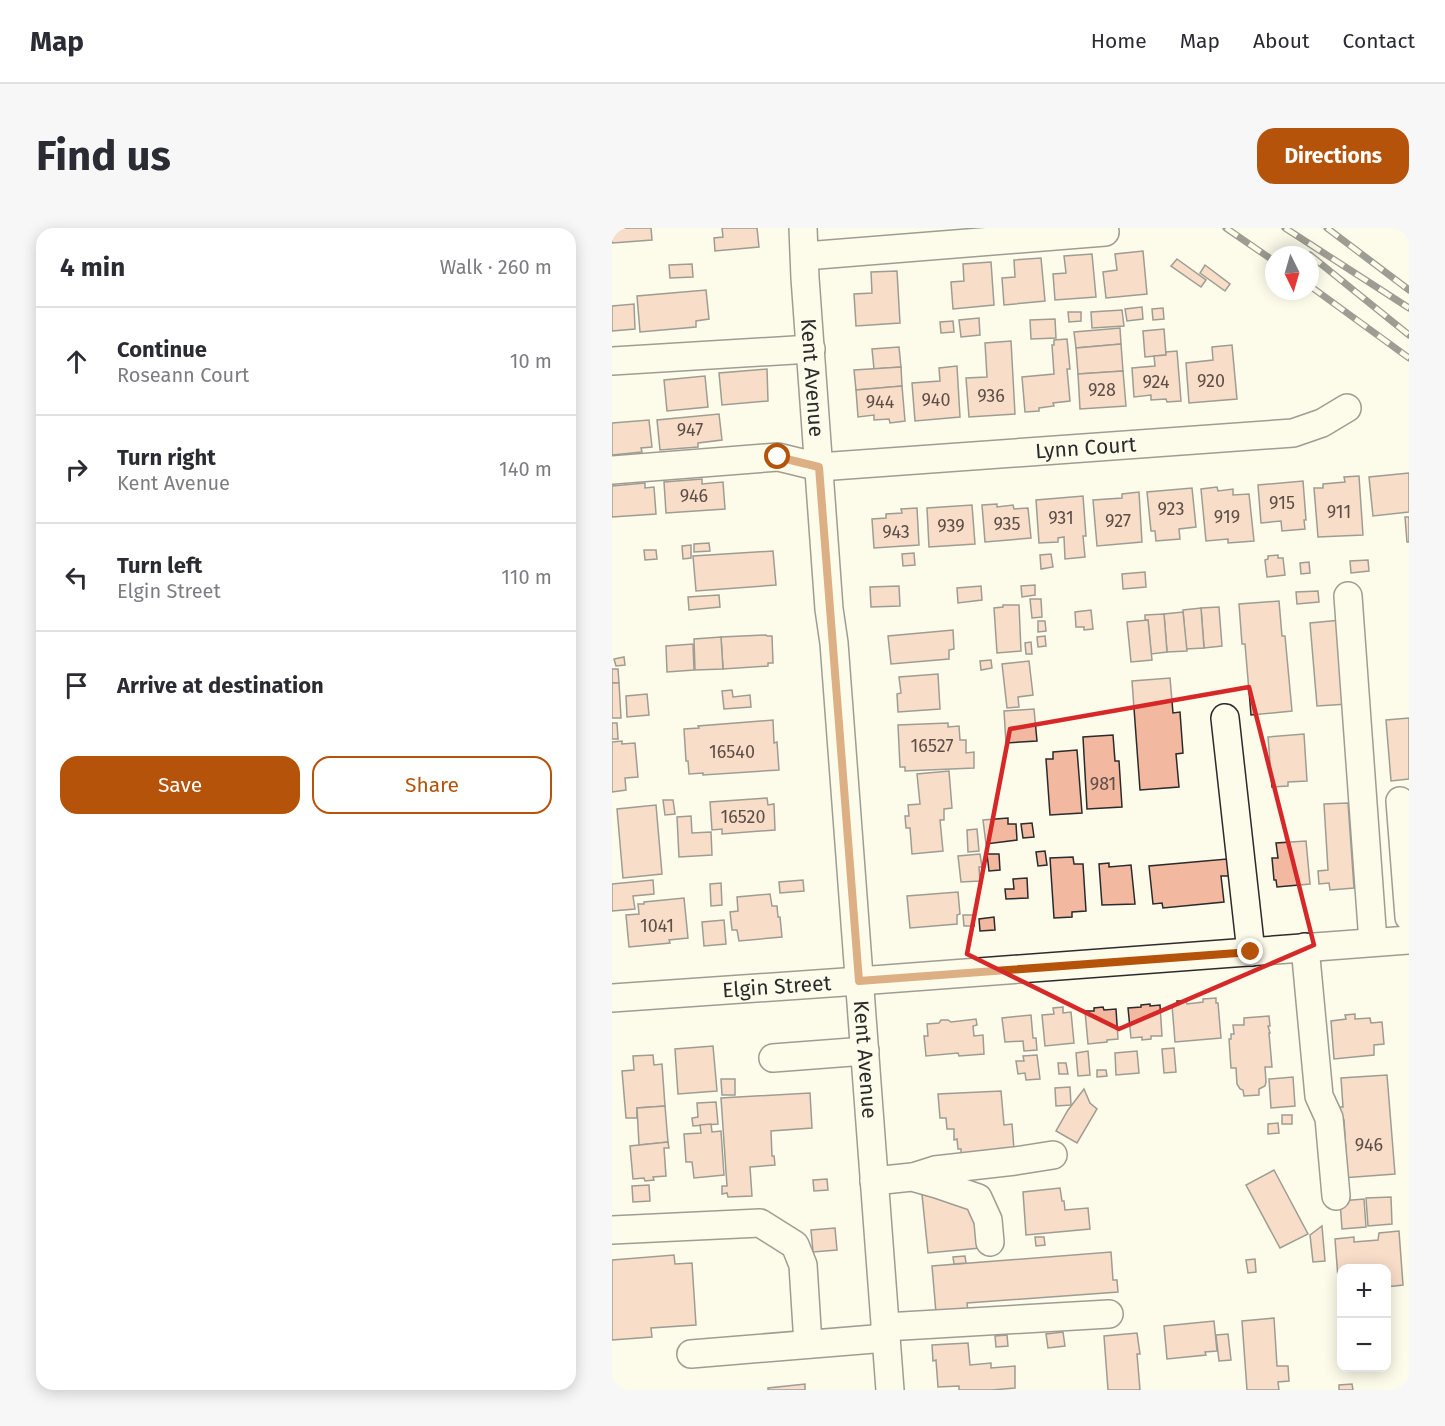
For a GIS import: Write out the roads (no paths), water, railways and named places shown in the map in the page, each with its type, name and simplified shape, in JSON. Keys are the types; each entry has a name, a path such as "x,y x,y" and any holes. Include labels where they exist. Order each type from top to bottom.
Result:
{"street":[{"name":"Kent Avenue","path":"803,228 819,467 890,1390"},
{"path":"805,256 1105,232"},
{"path":"612,361 811,349"},
{"name":"Lynn Court","path":"612,470 778,457 819,467 1293,433 1322,423 1347,408"},
{"path":"1348,596 1373,942"},
{"path":"1225,718 1251,952"},
{"path":"1400,801 1409,917"},
{"name":"Elgin Street","path":"612,998 1409,940"},
{"path":"1305,947 1319,1096 1329,1119 1336,1196"},
{"path":"773,1058 865,1052"},
{"path":"874,1181 912,1177 934,1170 1053,1155"},
{"path":"912,1177 978,1198 988,1220 990,1242"},
{"path":"612,1230 760,1223 795,1245 803,1265 808,1344"},
{"path":"691,1354 808,1344 886,1332 1109,1314"}],"railway":[{"path":"1226,228 1265,255"},
{"path":"1285,228 1409,308"},
{"path":"1327,228 1409,290"},
{"path":"1319,262 1409,335"},
{"path":"1319,293 1409,358"}]}
